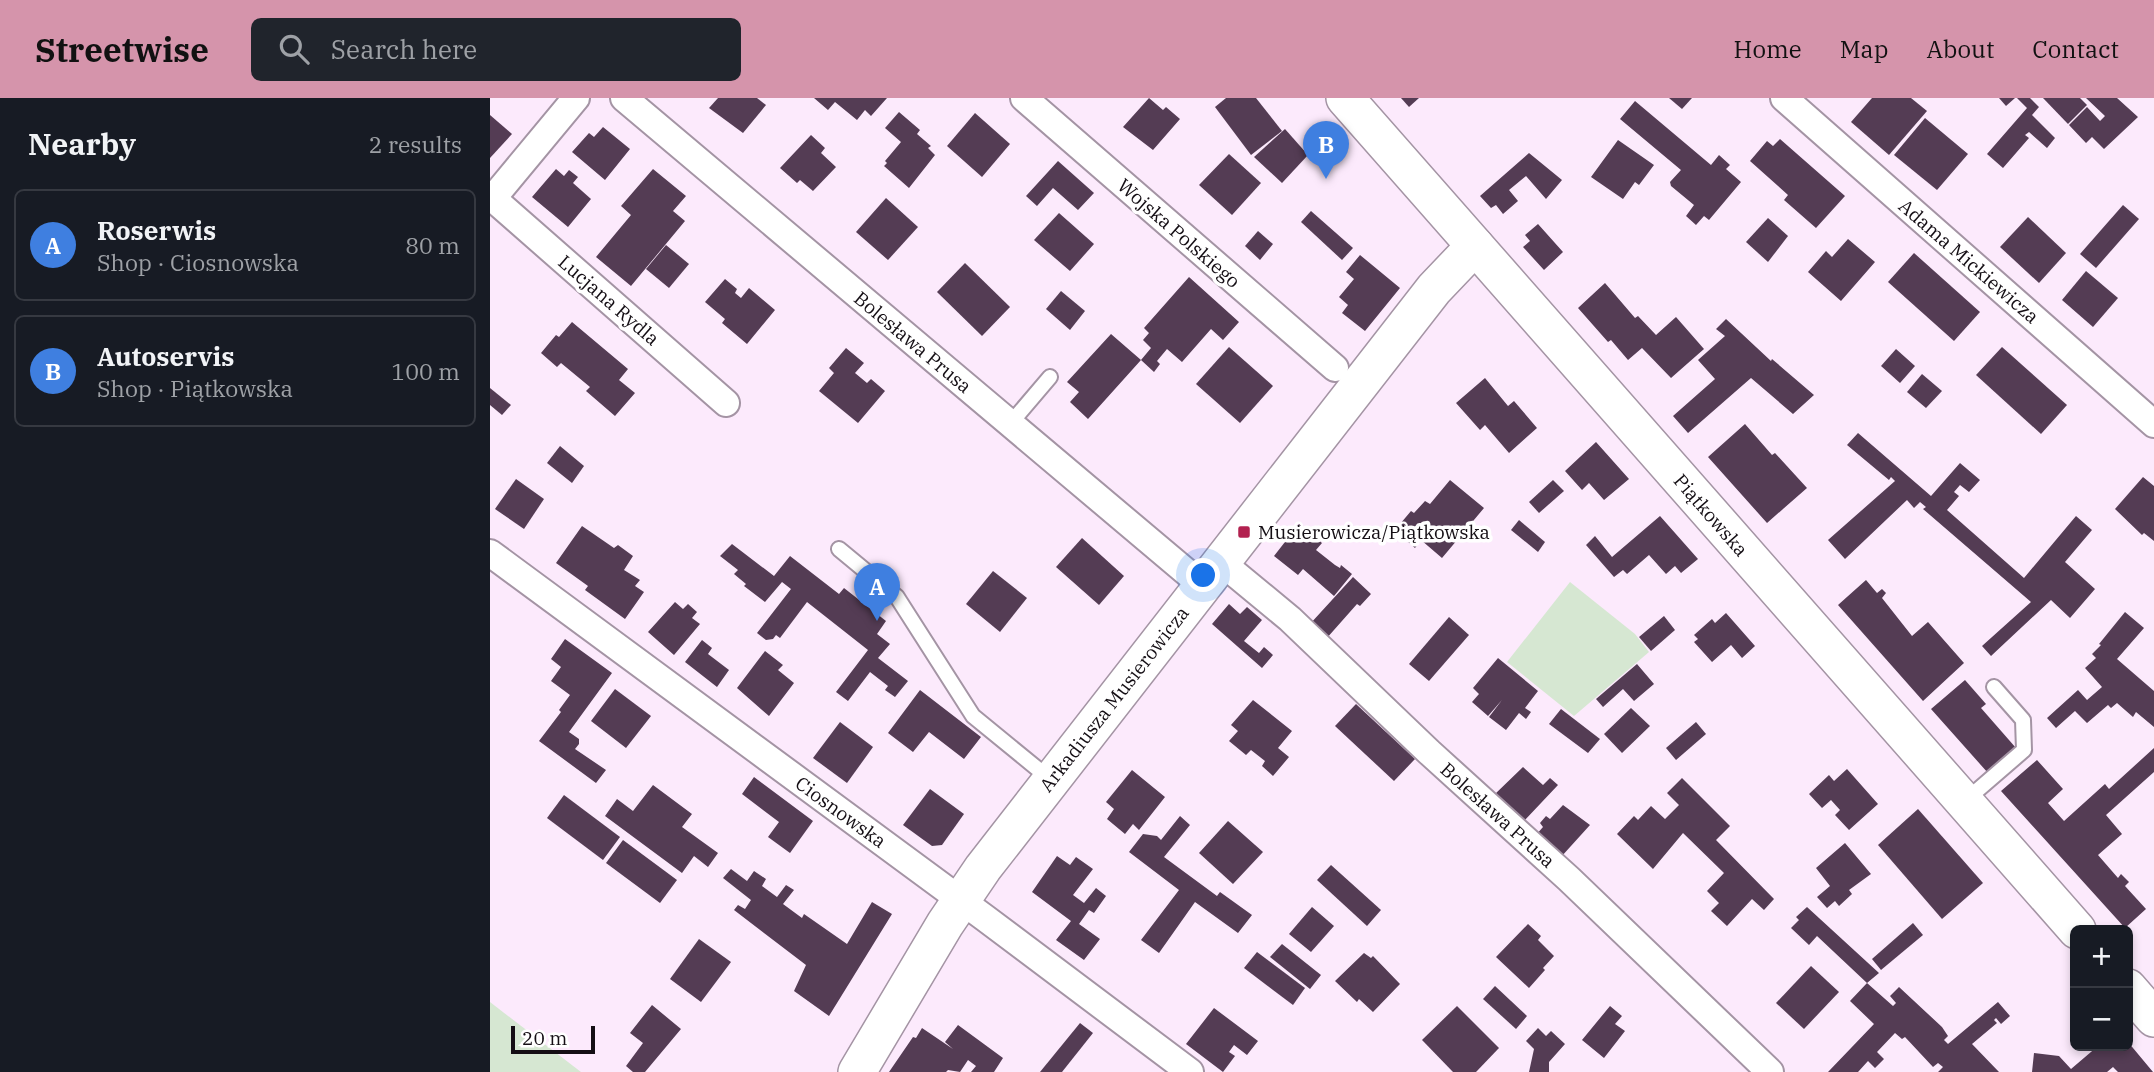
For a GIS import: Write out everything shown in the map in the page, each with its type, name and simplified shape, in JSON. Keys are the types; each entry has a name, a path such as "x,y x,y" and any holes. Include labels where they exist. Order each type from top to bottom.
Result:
{"main road":[{"name":"Piątkowska","path":"1346,98 2073,925"},
{"name":"Arkadiusza Musierowicza","path":"857,1072 960,900 1434,289 1475,246"},
{"path":"2133,994 2154,1018"}],"street":[{"name":"Lucjana Rydla","path":"576,98 491,197 726,402"},
{"name":"Bolesława Prusa","path":"624,98 1010,424 1212,574 1290,619 1429,752 1569,879 1770,1072"},
{"name":"Wojska Polskiego","path":"1024,98 1335,368"},
{"name":"Adama Mickiewicza","path":"1784,98 2154,424"},
{"name":"Ciosnowska","path":"490,553 1190,1072"}],"lane":[{"path":"1010,424 1050,377"},
{"path":"839,549 897,597 973,716 1051,780"},
{"path":"1964,802 2024,750 2024,720 1994,687"}],"green space":[{"path":"1570,582 1635,634 1649,652 1574,716 1507,662"},
{"path":"490,1002 581,1072 490,1072"}],"building":[{"path":"718,98 757,98 766,105 743,133 709,108"},
{"path":"814,98 887,98 871,116 865,110 857,120 835,102 828,110"},
{"path":"1149,98 1180,119 1153,150 1123,127"},
{"path":"1226,98 1256,98 1282,131 1251,155 1215,107"},
{"path":"1401,98 1419,98 1409,107"},
{"path":"1669,98 1692,98 1682,109"},
{"path":"1872,98 1911,98 1927,111 1889,155 1851,122"},
{"path":"1999,98 2015,98 2006,106"},
{"path":"2017,98 2030,98 2039,107 2032,115 2055,138 2047,148 2029,132 2025,135 2029,138 2003,168 1987,154 2027,108"},
{"path":"2043,98 2080,98 2087,105 2068,124"},
{"path":"2086,98 2117,98 2138,117 2104,149 2092,137 2086,143 2069,125 2087,107 2100,121 2105,116"},
{"path":"1635,101 1711,165 1719,155 1730,165 1726,169 1741,182 1709,220 1704,216 1696,225 1686,216 1694,205 1671,186 1670,182 1681,170 1620,119"},
{"path":"899,112 920,130 917,134 931,146 928,148 935,155 909,188 884,166 901,142 885,128"},
{"path":"975,113 1010,144 982,177 947,146"},
{"path":"490,115 512,134 490,158"},
{"path":"1925,118 1968,154 1937,190 1894,155"},
{"path":"603,127 630,149 605,180 572,152 589,133 594,137"},
{"path":"1285,129 1308,155 1282,183 1254,157"},
{"path":"811,135 825,148 821,153 836,167 813,191 800,180 797,183 780,168"},
{"path":"1780,139 1845,196 1816,228 1784,200 1788,195 1750,161 1767,141 1773,146"},
{"path":"1618,140 1654,165 1639,185 1635,182 1623,199 1591,177"},
{"path":"1529,153 1562,180 1546,199 1526,176 1509,190 1518,201 1503,214 1496,205 1491,208 1480,196"},
{"path":"1229,154 1261,183 1232,215 1199,185"},
{"path":"1058,161 1094,193 1078,210 1053,188 1037,206 1026,196"},
{"path":"556,169 564,176 569,170 578,177 573,183 591,199 568,227 532,197"},
{"path":"653,169 686,196 673,211 685,221 631,286 596,257 631,215 621,206"},
{"path":"886,198 918,227 888,260 856,232"},
{"path":"2123,205 2139,219 2096,268 2080,254"},
{"path":"1311,211 1353,248 1342,260 1301,222"},
{"path":"1059,213 1094,244 1070,271 1034,240"},
{"path":"2028,217 2066,253 2039,283 2000,247"},
{"path":"1768,218 1788,236 1768,262 1746,242"},
{"path":"1538,224 1563,252 1544,270 1523,247 1530,241 1525,235"},
{"path":"1258,231 1273,244 1260,260 1245,246"},
{"path":"1848,239 1875,262 1841,301 1808,272 1826,251 1832,257"},
{"path":"666,245 689,264 669,288 646,269"},
{"path":"1914,253 1980,312 1954,341 1888,282"},
{"path":"1360,255 1400,288 1365,331 1342,313 1348,305 1339,297 1354,279 1346,272"},
{"path":"965,263 1010,307 982,336 937,292"},
{"path":"2086,271 2118,298 2093,327 2062,300"},
{"path":"1189,277 1239,322 1223,340 1211,329 1182,362 1167,349 1157,361 1160,364 1154,372 1141,360 1151,348 1143,340 1149,333 1144,328"},
{"path":"725,279 737,289 735,293 741,298 749,288 775,310 747,344 722,323 725,319 705,302"},
{"path":"1605,283 1635,318 1638,316 1656,335 1676,317 1704,349 1671,378 1642,348 1628,360 1578,308"},
{"path":"1061,291 1085,311 1070,330 1046,309"},
{"path":"1726,319 1771,361 1772,359 1814,395 1793,414 1751,378 1688,433 1673,416 1715,379 1698,360 1725,336 1716,329"},
{"path":"572,322 628,369 619,380 635,393 615,416 586,391 590,387 561,363 557,367 541,353 556,335 559,337"},
{"path":"1111,334 1141,360 1088,419 1070,402 1079,392 1067,382"},
{"path":"1229,347 1273,386 1240,423 1196,384"},
{"path":"2002,347 2067,405 2041,434 1976,375"},
{"path":"846,348 864,363 855,373 867,383 871,379 885,391 858,423 819,391 834,373 829,368"},
{"path":"1896,349 1915,366 1900,383 1881,366"},
{"path":"1922,374 1942,391 1926,408 1907,392"},
{"path":"1485,378 1508,406 1514,401 1537,428 1509,453 1485,425 1480,430 1456,403"},
{"path":"490,388 511,405 502,415 490,405"},
{"path":"1745,424 1772,455 1775,453 1807,488 1767,523 1708,457"},
{"path":"1858,433 1931,496 1960,463 1980,480 1969,492 1960,485 1954,492 1959,496 1947,510 2024,578 2076,516 2092,530 2065,562 2095,589 2070,618 2051,600 1991,656 1982,646 2031,602 1923,509 1926,507 1920,502 1914,508 1907,500 1845,559 1828,540 1895,481 1891,477 1889,480 1847,445"},
{"path":"1596,442 1629,479 1604,500 1589,483 1582,490 1565,471"},
{"path":"560,446 584,466 572,483 547,463"},
{"path":"2143,477 2154,486 2154,541 2144,533 2142,535 2115,509"},
{"path":"516,479 544,499 524,529 495,509"},
{"path":"1450,480 1484,508 1442,558 1421,540 1415,548 1395,530 1411,511 1414,513 1425,501 1430,504"},
{"path":"1553,480 1564,491 1539,513 1529,502"},
{"path":"1660,516 1698,559 1681,573 1675,566 1666,574 1649,555 1627,574 1623,570 1614,577 1586,545 1595,536 1612,557"},
{"path":"1519,520 1545,542 1538,552 1511,530"},
{"path":"1299,524 1322,543 1316,550 1352,574 1334,596 1303,569 1298,575 1274,556"},
{"path":"582,526 614,548 618,545 633,556 624,570 640,580 635,586 644,592 625,619 585,590 588,586 556,563"},
{"path":"1082,538 1124,576 1099,605 1056,567"},
{"path":"732,544 774,576 790,556 839,594 844,588 886,621 877,634 890,644 878,658 908,681 895,697 885,690 888,686 870,672 848,701 836,692 868,650 807,602 780,638 776,635 773,639 766,640 757,633 791,589 782,582 765,602 744,586 746,584 734,574 738,570 720,556"},
{"path":"993,571 1027,598 1000,632 966,604"},
{"path":"1353,577 1371,594 1360,606 1357,604 1326,639 1310,624"},
{"path":"1866,580 1877,593 1882,589 1886,593 1882,598 1912,636 1928,622 1964,663 1923,701 1838,605"},
{"path":"675,602 683,609 688,604 697,612 692,618 700,624 674,655 648,632"},
{"path":"1229,604 1240,614 1247,607 1262,620 1244,641 1259,653 1264,647 1273,655 1262,668 1212,624"},
{"path":"2125,612 2144,628 2117,659 2154,691 2154,727 2136,712 2133,717 2117,703 2111,708 2108,705 2087,723 2075,711 2056,728 2047,718 2078,690 2087,700 2102,687 2085,668 2096,658 2092,654"},
{"path":"1726,613 1755,646 1742,658 1731,645 1712,662 1694,642 1698,639 1694,635 1712,619 1715,623"},
{"path":"1664,616 1675,630 1651,651 1639,637"},
{"path":"1449,617 1469,635 1429,681 1409,664"},
{"path":"565,639 612,673 569,732 579,739 575,749 606,770 596,783 539,741 570,695 551,681 561,667 551,659"},
{"path":"702,640 712,648 708,654 729,670 717,687 685,662"},
{"path":"765,651 783,665 778,670 794,683 769,716 737,688"},
{"path":"1498,658 1538,691 1525,708 1531,712 1526,719 1519,713 1506,730 1489,717 1502,700 1488,716 1472,702 1479,694 1473,688"},
{"path":"1637,664 1654,684 1634,701 1623,689 1603,707 1596,699"},
{"path":"1965,680 1986,704 1981,708 2016,748 1988,773 1931,709"},
{"path":"615,689 651,716 626,748 591,721"},
{"path":"920,690 981,737 964,759 929,732 913,752 888,733"},
{"path":"1253,700 1292,731 1278,748 1289,757 1273,776 1262,766 1265,761 1251,750 1246,755 1229,741 1238,731 1231,725"},
{"path":"1356,704 1415,759 1394,781 1335,726"},
{"path":"1631,708 1650,726 1622,753 1604,734"},
{"path":"1561,709 1600,739 1588,753 1549,724"},
{"path":"840,722 873,747 847,783 813,758"},
{"path":"1696,722 1706,734 1676,760 1666,748"},
{"path":"2154,748 2154,772 2106,815 2122,834 2098,855 2118,878 2121,874 2129,882 2125,886 2146,909 2128,925 2122,925 2001,791 2037,760 2063,789 2048,803 2064,821 2105,784 2109,789"},
{"path":"1523,767 1543,785 1550,778 1558,785 1523,822 1494,795"},
{"path":"1847,769 1878,804 1849,830 1835,815 1840,810 1831,800 1822,808 1809,794 1829,775 1834,781"},
{"path":"1132,770 1165,797 1139,830 1133,824 1125,834 1107,819 1114,809 1106,802"},
{"path":"754,777 813,821 790,853 768,837 779,822 742,794"},
{"path":"1682,778 1730,826 1716,840 1774,899 1764,910 1752,899 1727,926 1711,911 1719,903 1707,891 1724,873 1683,833 1653,869 1617,834 1634,816 1638,820 1651,806 1665,819 1679,805 1667,793"},
{"path":"653,785 692,814 682,827 718,853 708,867 694,856 682,873 605,816 617,799 633,811"},
{"path":"930,789 964,814 942,845 932,846 903,825"},
{"path":"564,795 620,837 603,860 547,818"},
{"path":"1563,805 1590,825 1561,857 1536,835 1543,827 1540,823 1546,816 1550,819"},
{"path":"1918,809 1983,883 1942,919 1878,845"},
{"path":"1180,816 1190,825 1164,857 1217,896 1220,892 1252,915 1238,933 1195,902 1159,953 1141,940 1179,890 1129,852 1143,834 1157,836 1161,840"},
{"path":"1228,821 1263,852 1233,884 1199,853"},
{"path":"623,840 677,880 660,903 606,863"},
{"path":"1845,843 1871,874 1849,890 1852,894 1839,906 1835,901 1827,908 1817,897 1830,886 1816,868"},
{"path":"1057,856 1070,865 1076,857 1093,869 1073,895 1084,903 1096,888 1106,896 1094,913 1089,910 1079,924 1100,939 1084,960 1056,940 1071,921 1032,892"},
{"path":"1331,865 1381,910 1367,926 1317,880"},
{"path":"731,869 747,881 754,871 766,879 762,886 777,897 786,885 794,890 783,904 802,918 804,914 847,944 872,902 892,914 829,1016 794,991 806,965 734,910 738,905 745,909 751,900 723,878"},
{"path":"1312,907 1334,926 1311,952 1289,934"},
{"path":"1807,907 1879,973 1867,983 1817,936 1809,945 1791,928 1799,920 1796,917"},
{"path":"1913,923 1923,935 1881,970 1872,959"},
{"path":"1528,924 1541,936 1538,940 1554,956 1529,988 1496,957"},
{"path":"699,939 731,962 701,1002 670,979"},
{"path":"1282,944 1321,975 1310,989 1270,957"},
{"path":"1257,952 1305,988 1293,1005 1244,968"},
{"path":"1364,953 1371,958 1373,956 1400,984 1373,1012 1359,999 1357,1002 1335,981"},
{"path":"1811,966 1839,992 1804,1029 1776,1003"},
{"path":"1867,983 1893,1006 1896,1003 1890,996 1899,987 1942,1027 1948,1036 1944,1040 1948,1044 1998,1002 2010,1016 2001,1024 1996,1018 1994,1020 1997,1023 1972,1044 1999,1072 1938,1072 1943,1067 1938,1063 1933,1067 1905,1037 1902,1039 1895,1033 1877,1052 1884,1059 1875,1068 1868,1061 1858,1072 1828,1072 1874,1024 1850,1001"},
{"path":"1495,986 1527,1016 1516,1029 1483,999"},
{"path":"652,1005 681,1029 645,1072 633,1072 626,1066 643,1043 630,1033"},
{"path":"1457,1006 1499,1048 1476,1072 1453,1072 1422,1040"},
{"path":"1610,1006 1622,1016 1615,1024 1625,1031 1604,1058 1582,1040"},
{"path":"1214,1008 1258,1041 1247,1055 1234,1045 1229,1052 1235,1056 1223,1072 1186,1044"},
{"path":"1080,1023 1093,1033 1062,1072 1040,1072"},
{"path":"958,1025 1003,1058 994,1072 971,1072 976,1066 968,1060 960,1072 889,1072 922,1028 953,1049 945,1042"},
{"path":"1538,1028 1546,1036 1551,1031 1565,1044 1549,1062 1549,1072 1529,1072 1534,1049 1526,1041"},
{"path":"2133,1048 2153,1072 2118,1072 2113,1067 2107,1072 2032,1072 2034,1053 2059,1056 2071,1069 2092,1051 2133,1051"}],"place":[{"name":"Autoservis","path":"1326,179"},
{"name":"Musierowicza/Piątkowska","path":"1244,532"},
{"name":"Roserwis","path":"877,621"}]}
